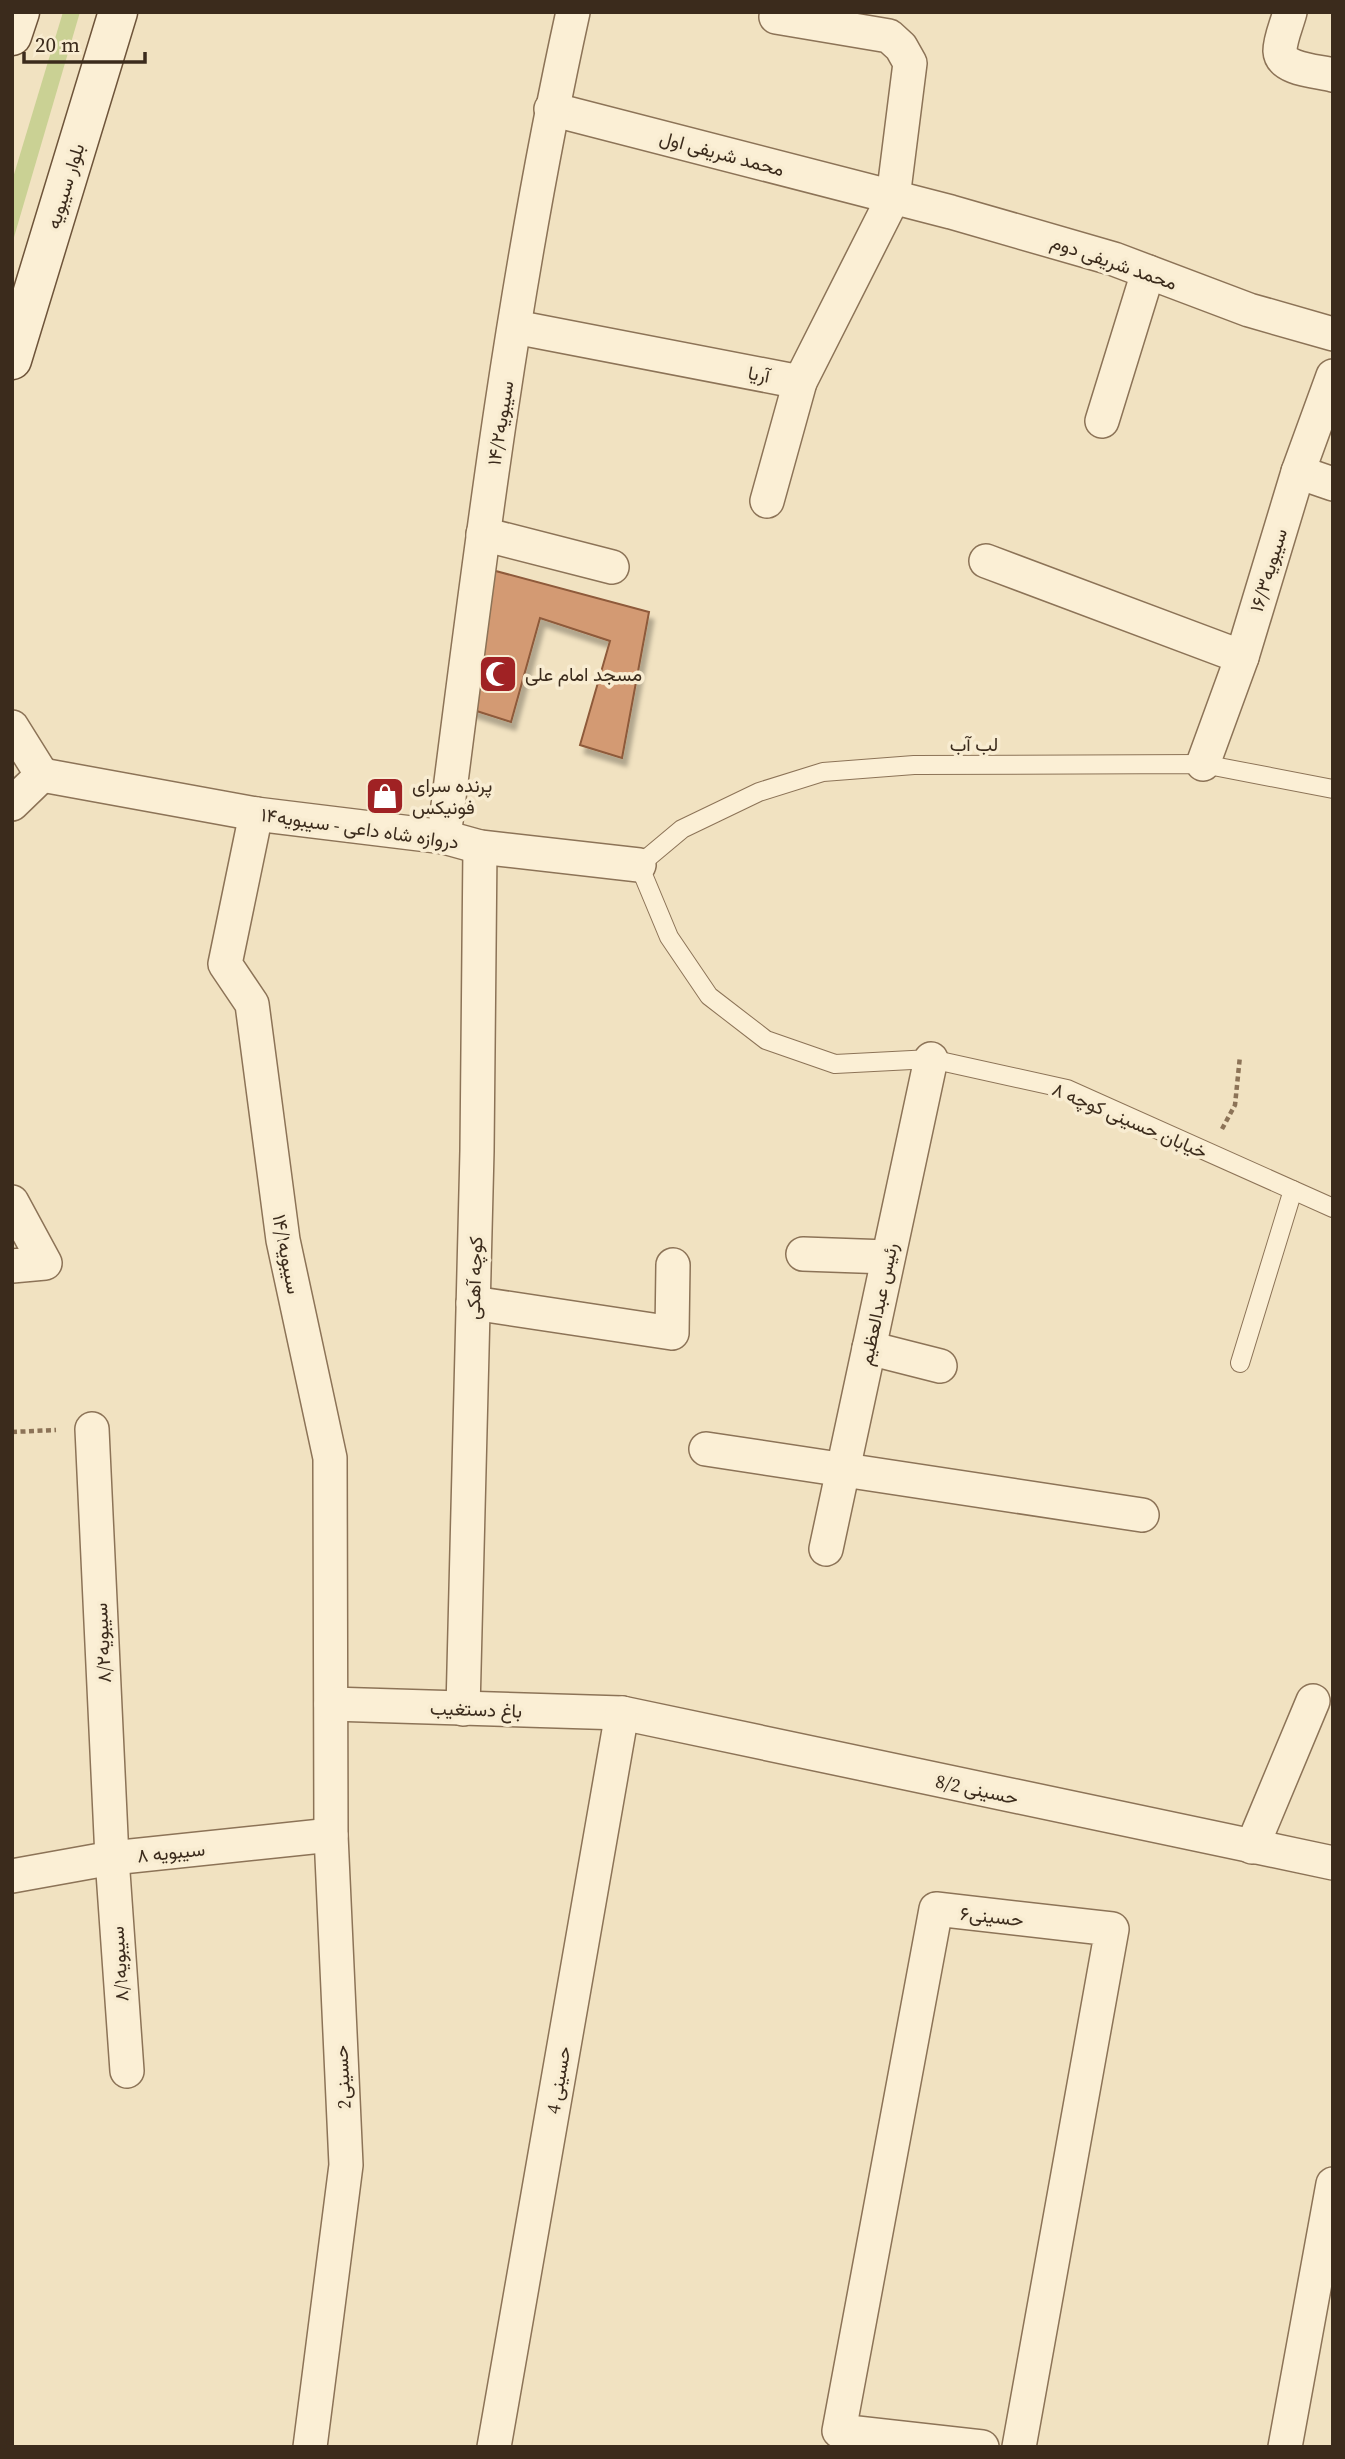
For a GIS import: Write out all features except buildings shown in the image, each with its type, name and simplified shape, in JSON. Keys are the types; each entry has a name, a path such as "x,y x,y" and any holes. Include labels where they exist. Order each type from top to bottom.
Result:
{"main road":[{"path":"12,36 20,12"},
{"name":"بلوار سیبویه","path":"12,360 118,12"}],"street":[{"name":"سیبویه۱۴/۲","path":"444,837 482,534 551,109 573,12"},
{"path":"1290,12 1280,49 1282,58 1287,64 1333,75"},
{"path":"767,501 800,382 893,198 910,63 901,47 889,36 776,16"},
{"name":"محمد شریفی اول","path":"551,109 893,198"},
{"name":"محمد شریفی دوم","path":"893,198 1114,259 1249,310 1333,334"},
{"path":"1102,421 1148,272"},
{"name":"آریا","path":"515,327 800,382"},
{"name":"سیبویه۱۶/۳","path":"1203,764 1242,657 1298,472 1333,376"},
{"path":"1298,472 1333,484"},
{"path":"482,534 612,567"},
{"path":"986,561 1242,657"},
{"path":"12,727 42,775 12,804"},
{"name":"دروازه شاه داعی - سیبویه۱۴","path":"42,775 256,814 444,837 480,847 639,866"},
{"name":"سیبویه۱۴/۱","path":"256,814 225,964 252,1004 283,1240 330,1458 331,1704"},
{"name":"کوچه آهکی","path":"463,1709 477,1151 480,847"},
{"name":"رئیس عبدالعظیم","path":"826,1549 931,1059"},
{"path":"12,1202 45,1263 12,1266"},
{"path":"803,1254 888,1257"},
{"path":"473,1303 672,1333 673,1265"},
{"path":"869,1348 940,1366"},
{"name":"سیبویه۸/۲","path":"92,1429 112,1858"},
{"path":"706,1449 1142,1515"},
{"path":"1252,1847 1313,1701"},
{"name":"باغ دستغیب","path":"331,1704 622,1713"},
{"name":"حسینی2","path":"310,2447 346,2165 331,1835 331,1704"},
{"name":"8/2 حسینی","path":"622,1713 1333,1863"},
{"name":"حسینی 4","path":"494,2447 622,1713"},
{"name":"سیبویه ۸","path":"12,1876 112,1858 331,1835"},
{"name":"سیبویه۸/۱","path":"112,1858 127,2071"},
{"name":"حسینی۶","path":"982,2447 839,2431 936,1909 1112,1929 1019,2447"},
{"path":"1284,2447 1333,2184"}],"lane":[{"name":"لب آب","path":"639,866 682,829 759,792 824,772 914,765 1203,764 1333,789"},
{"name":"خیابان حسینی کوچه ۸","path":"639,866 669,937 709,996 766,1040 835,1064 931,1059 1067,1089 1333,1208"},
{"path":"1240,1363 1293,1190"}],"path":[{"path":"1209,1152 1235,1105 1240,1056"}],"green space":[{"path":"63,12 80,12 12,244 12,181"}],"place":[{"name":"مسجد امام علی","path":"498,674"},
{"name":"پرنده سرای فونیکس","path":"385,796"}]}
